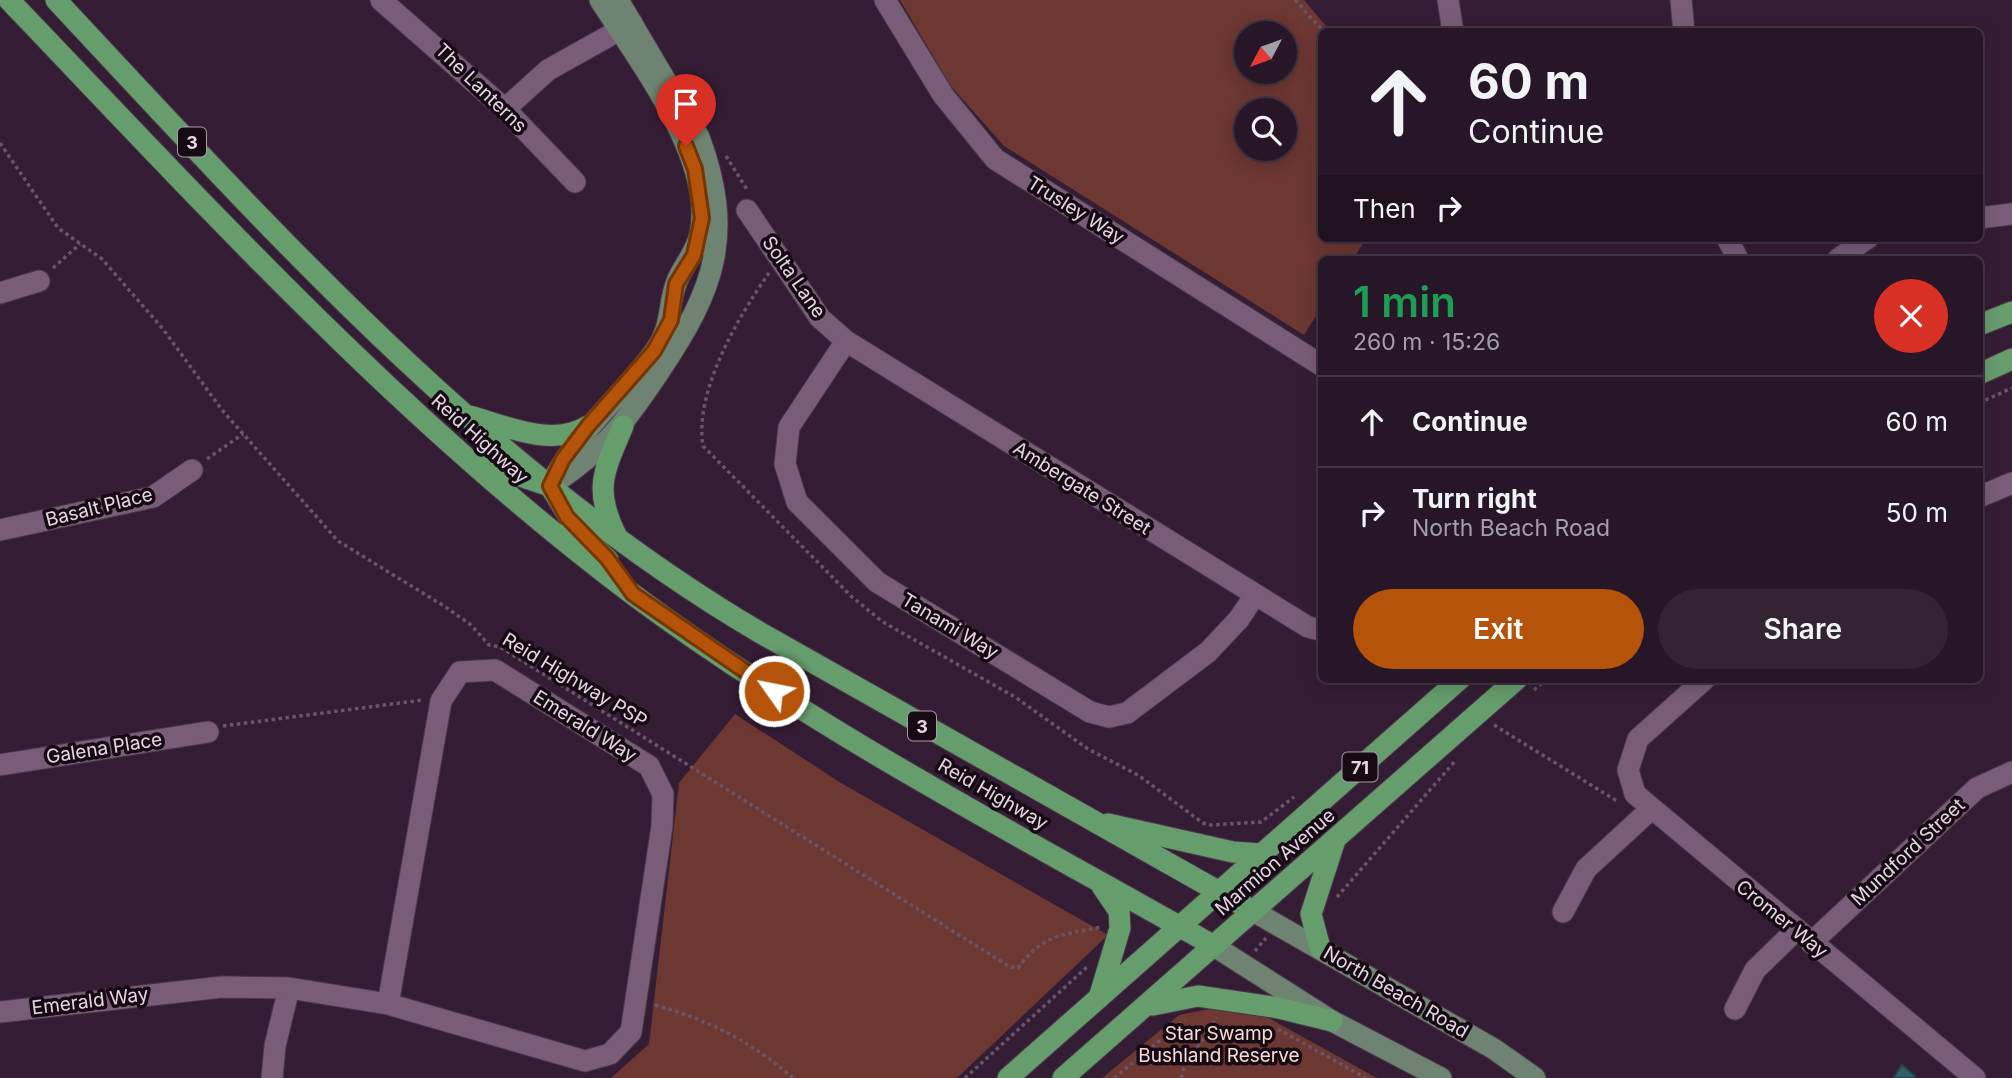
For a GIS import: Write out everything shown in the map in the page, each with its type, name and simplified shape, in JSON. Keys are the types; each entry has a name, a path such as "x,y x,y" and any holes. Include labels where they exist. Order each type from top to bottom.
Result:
{"highway":[{"name":"Reid Highway","path":"9,0 268,270 463,456 633,594 774,691 1214,946"},
{"name":"Reid Highway","path":"56,0 328,284 463,415 618,540 695,595 1086,819 1253,911"},
{"path":"1983,324 2012,312"},
{"path":"1983,372 2012,359"},
{"path":"463,415 546,436 566,436 588,426"},
{"path":"618,540 601,499 604,476 623,426"},
{"path":"463,456 550,486 567,517 607,558 633,594"},
{"name":"Marmion Avenue","path":"1008,1078 1455,683"},
{"name":"Marmion Avenue","path":"1063,1078 1336,838 1521,688"},
{"path":"1086,819 1233,852 1260,854"},
{"path":"1320,948 1311,914 1336,838"},
{"path":"1098,998 1112,927 1119,911 1099,881"},
{"path":"1145,1007 1168,1000 1198,996 1279,1007 1332,1021"}],"main road":[{"path":"550,486 590,460 623,426 701,306 714,266 718,227 715,185 699,137 626,27 600,0"},
{"path":"550,486 563,459 588,426 665,335 671,320 676,284 694,255 702,218 695,169 626,27 618,0"},
{"name":"North Beach Road","path":"1253,911 1494,1049 1535,1078"},
{"path":"1214,946 1332,1021 1441,1078"}],"street":[{"name":"The Lanterns","path":"381,0 436,45 505,109 575,182"},
{"name":"Trusley Way","path":"885,0 943,95 995,159 1318,363"},
{"path":"1448,0 1452,28"},
{"path":"1681,0 1684,28"},
{"path":"505,109 548,70 626,27"},
{"name":"Solta Lane","path":"747,210 820,318 846,341"},
{"path":"1983,218 2012,214"},
{"path":"1842,256 1862,242"},
{"path":"0,293 39,281"},
{"name":"Ambergate Street","path":"846,341 1308,627 1318,629"},
{"name":"Tanami Way","path":"846,341 789,427 785,464 797,502 877,582 1090,712 1109,717 1127,713 1208,652 1239,620 1255,594"},
{"name":"Basalt Place","path":"0,530 153,497 192,470"},
{"path":"1983,495 2012,483"},
{"name":"Emerald Way","path":"0,1012 222,987 289,988 388,1004 585,1061 610,1054 631,1032 662,826 663,794 649,766 495,670 460,672 441,701 388,1004"},
{"name":"Cromer Way","path":"1701,683 1638,739 1628,770 1634,794 1804,937 1949,1070 1975,1078"},
{"name":"Galena Place","path":"0,765 208,732"},
{"name":"Mundford Street","path":"1735,1009 1755,970 1804,937 1977,788 2012,772"},
{"path":"1563,912 1586,869 1650,810"},
{"path":"272,1078 275,1046 289,988"}],"path":[{"path":"1296,0 1320,28"},
{"name":"Reid Highway PSP","path":"0,143 58,228 102,259 163,329 243,434 338,541 444,606 471,625 489,645 512,654 1010,967 1018,968 1031,950 1047,937 1112,927"},
{"path":"39,281 80,244"},
{"path":"1983,401 2012,388"},
{"path":"192,470 243,434"},
{"path":"208,732 228,724 421,700 441,701"},
{"path":"1486,732 1504,716"},
{"path":"1494,725 1620,803 1623,801"},
{"path":"1330,905 1461,754"},
{"path":"1211,825 1261,822 1298,794"},
{"path":"1099,938 1112,927"},
{"path":"965,1078 1078,978 1091,962"},
{"path":"634,1000 698,1017 763,1052 793,1078"},
{"path":"1181,1078 1184,1068 1220,1013 1212,1014"},
{"path":"1114,1078 1181,1021 1192,1018"},
{"path":"1273,1027 1366,1078"}],"green space":[{"path":"900,0 1304,0 1327,28 1318,28 1318,242 1364,242 1355,256 1318,256 1318,313 1304,335 1004,146 950,85"},
{"path":"735,714 841,783 1108,935 957,1078 611,1078 649,1044 679,783"},
{"name":"Star Swamp Bushland Reserve","path":"1214,1008 1267,1017 1377,1078 1102,1078 1179,1015"}],"building":[{"path":"1902,1065 1915,1076 1914,1078 1893,1078"}],"route":[{"path":"686,146 695,169 701,197 701,234 694,255 682,270 676,284 671,320 665,335 633,377 588,426 563,459 550,486 567,517 607,558 633,594 774,691"}]}
